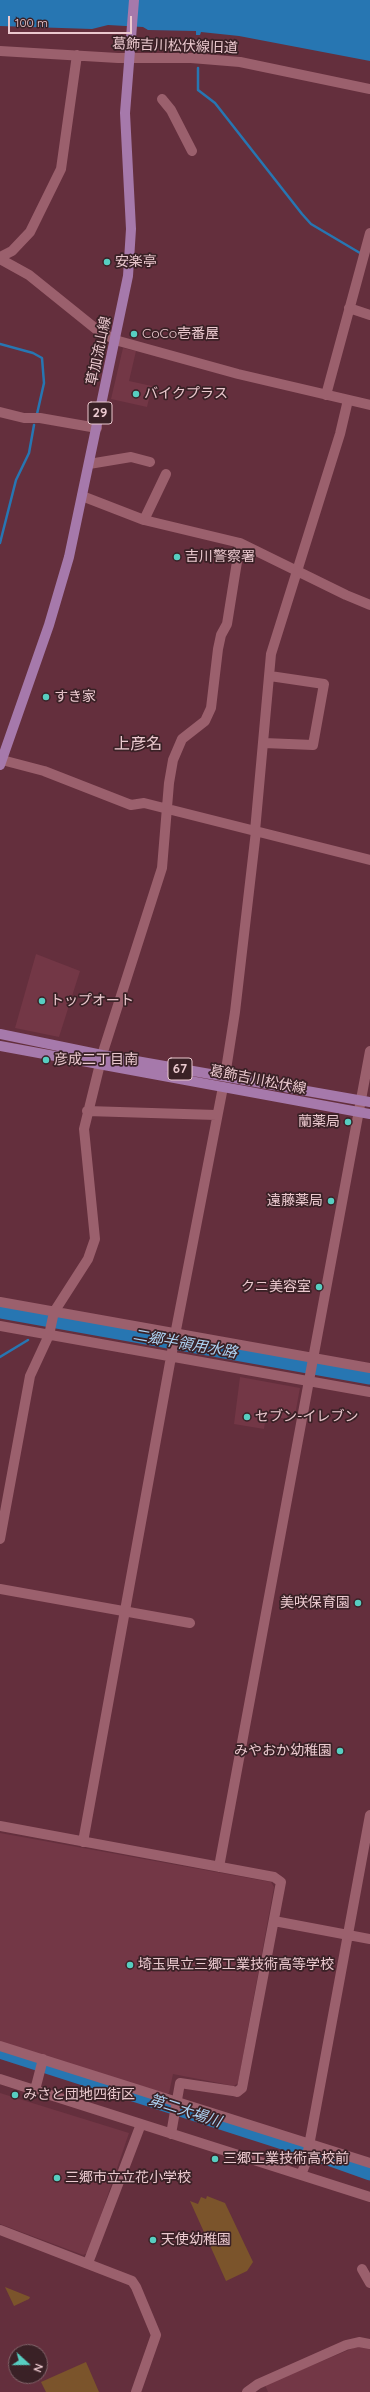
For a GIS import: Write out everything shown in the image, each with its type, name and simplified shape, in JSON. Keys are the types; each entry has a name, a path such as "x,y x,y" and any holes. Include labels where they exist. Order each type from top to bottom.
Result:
{"main road":[{"name":"草加流山線","path":"1,763 58,597 97,428 128,276 131,252 126,150 129,54 134,0"},
{"name":"葛飾吉川松伏線","path":"0,1034 223,1087 370,1114"},
{"name":"葛飾吉川松伏線","path":"0,1046 225,1076 366,1101"}],"street":[{"name":"葛飾吉川松伏線旧道","path":"0,51 77,55 129,54 240,62 370,89"},
{"path":"77,55 61,169 30,232 12,251 0,258 29,275 96,329 115,340 238,374 370,405"},
{"path":"162,99 171,110 192,151"},
{"path":"326,395 370,233"},
{"path":"349,308 370,315"},
{"path":"225,1076 235,1012 255,831 271,654 340,434 348,400"},
{"path":"0,412 24,418 40,418 97,428"},
{"path":"89,464 131,457 150,462"},
{"path":"144,520 166,474"},
{"path":"82,496 144,520 240,543 346,595 370,604"},
{"path":"0,1539 30,1376 50,1330 54,1312 88,1260 95,1239 84,1129 87,1111 101,1059 162,868 170,773 182,739 205,721 211,708 218,649 221,635 227,624 240,543"},
{"path":"264,743 313,746 324,684 270,676"},
{"path":"1,763 44,771 131,805 144,802 370,860"},
{"path":"219,1867 359,1112 366,1101 370,1051"},
{"path":"83,1842 174,1340 216,1115 223,1087"},
{"path":"87,1111 216,1115"},
{"path":"0,1302 54,1312 174,1340 370,1368"},
{"path":"0,1326 50,1330 172,1357 311,1376 370,1392"},
{"path":"0,1588 190,1623"},
{"path":"301,2175 310,2144 370,1815"},
{"path":"0,1826 278,1879 281,1886 242,2088 237,2092 180,2083 171,2134"},
{"path":"274,1921 370,1939"},
{"path":"0,2046 370,2163"},
{"path":"35,2090 40,2079 43,2059"},
{"path":"0,2079 370,2197"},
{"path":"88,2264 141,2124"},
{"path":"0,2230 132,2281 155,2329 155,2341 136,2392"},
{"path":"362,2269 370,2283"},
{"path":"247,2392 258,2384 346,2345 359,2342 370,2344"}],"shaded area":[{"path":"123,348 136,351 129,381 152,386 147,407 111,399"},
{"path":"36,954 80,971 59,1037 15,1028"},
{"path":"240,1377 300,1388 295,1415 288,1414 287,1419 266,1415 264,1429 234,1424"},
{"name":"埼玉県立三郷工業技術高等学校","path":"0,1833 271,1882 274,1887 238,2083 234,2086 173,2074 169,2093 166,2094 0,2042"},
{"name":"三郷市立立花小学校","path":"0,2093 129,2133 88,2253 83,2255 0,2224"},
{"path":"207,2196 225,2203 253,2262 247,2271 226,2281 190,2201 198,2204 201,2197 206,2199"},
{"path":"5,2287 30,2297 29,2299 14,2306"},
{"path":"358,2346 370,2348 370,2392 268,2392 265,2385"},
{"path":"86,2362 99,2392 46,2392 42,2384 48,2384 48,2379"}],"water":[{"path":"0,0 370,0 370,61 239,36 201,32 200,35 196,35 196,31 148,30 143,27 108,25 92,29 0,26"}],"waterway":[{"path":"198,68 198,90 215,103 302,214 311,224 360,253"},
{"path":"0,344 33,353 42,358 44,383 37,414"},
{"path":"0,543 16,480 29,453 34,425"},
{"name":"二郷半領用水路","path":"0,1311 370,1377"},
{"path":"0,1357 28,1340"},
{"name":"第二大場川","path":"0,2051 283,2142 370,2173"}],"place":[{"name":"安楽亭","path":"107,262"},
{"name":"CoCo壱番屋","path":"134,334"},
{"name":"バイクプラス","path":"136,394"},
{"name":"吉川警察署","path":"177,557"},
{"name":"すき家","path":"46,697"},
{"name":"トップオート","path":"42,1001"},
{"name":"彦成二丁目南","path":"46,1060"},
{"name":"蘭薬局","path":"348,1122"},
{"name":"遠藤薬局","path":"331,1201"},
{"name":"クニ美容室","path":"319,1287"},
{"name":"セブン-イレブン","path":"247,1417"},
{"name":"美咲保育園","path":"358,1603"},
{"name":"みやおか幼稚園","path":"340,1751"},
{"name":"埼玉県立三郷工業技術高等学校","path":"130,1965"},
{"name":"みさと団地四街区","path":"15,2095"},
{"name":"三郷工業技術高校前","path":"215,2159"},
{"name":"三郷市立立花小学校","path":"57,2178"},
{"name":"天使幼稚園","path":"153,2240"}],"district":[{"name":"上彦名","path":"138,744"}]}
